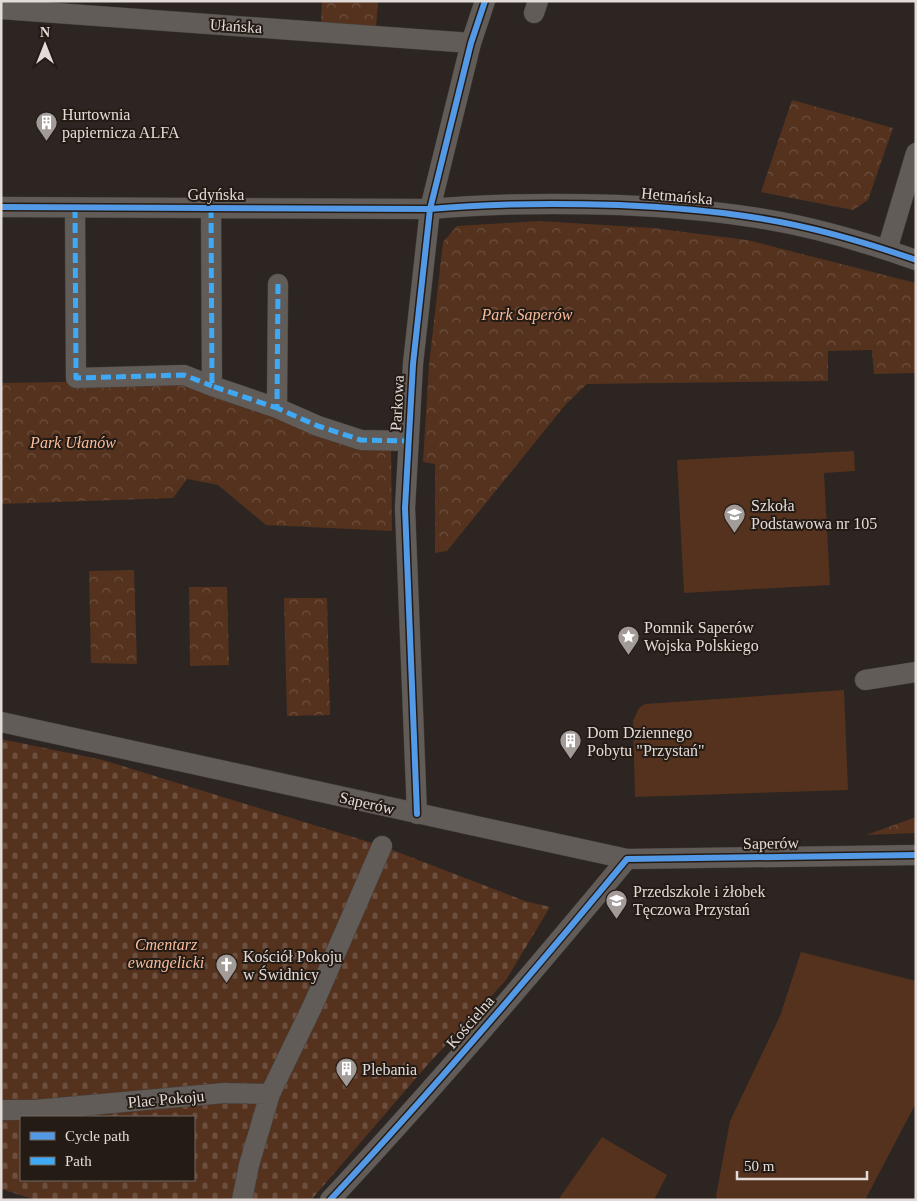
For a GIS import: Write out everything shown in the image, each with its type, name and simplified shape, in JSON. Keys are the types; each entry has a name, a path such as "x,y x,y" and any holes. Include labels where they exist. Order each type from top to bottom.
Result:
{"street":[{"name":"Parkowa","path":"417,814 406,564 406,508 413,364 430,209 471,43 485,1"},
{"name":"Ułańska","path":"1,10 471,43"},
{"path":"887,250 916,153"},
{"name":"Hetmańska","path":"430,209 497,204 547,203 676,208 752,217 830,233 916,260"},
{"name":"Gdyńska","path":"1,207 430,209"},
{"path":"75,208 76,378 184,375 277,408 318,426 361,440 409,441"},
{"path":"211,208 212,386"},
{"path":"277,408 278,284"},
{"path":"865,680 916,672"},
{"name":"Saperów","path":"1,722 627,859 916,855"},
{"path":"242,1200 249,1165 270,1094 314,1003 382,846"},
{"name":"Kościelna","path":"330,1200 389,1137 627,859"},
{"name":"Plac Pokoju","path":"1,1110 35,1110 224,1094 270,1094"}],"green space":[{"path":"322,1 378,1 376,28 321,23"},
{"path":"792,100 893,128 868,200 853,210 761,192"},
{"name":"Park Saperów","path":"539,221 653,228 747,240 916,283 916,373 874,374 872,350 828,351 828,381 587,384 566,404 447,551 435,553 435,464 423,462 429,365 443,242 457,226"},
{"name":"Park Ułanów","path":"175,380 201,392 280,420 391,448 392,531 266,525 218,485 187,479 173,498 1,504 1,383"},
{"path":"854,451 855,471 824,473 830,585 684,593 677,460"},
{"path":"134,570 137,664 91,663 89,571"},
{"path":"189,587 227,587 229,665 190,666"},
{"path":"284,598 327,598 330,715 287,716"},
{"path":"844,690 848,790 635,797 633,721 639,708 645,704"},
{"name":"Cmentarz ewangelicki","path":"1,739 103,760 382,846 525,901 550,907 506,980 430,1062 311,1200 36,1200 1,1189"},
{"path":"916,817 916,833 866,835"},
{"path":"801,952 916,981 916,1103 865,1200 717,1200 716,1196 730,1121 780,1016"},
{"path":"602,1137 667,1175 654,1200 558,1200"}],"marked path":[{"path":"75,208 76,378 184,375 212,386"},
{"path":"211,208 212,386 277,408"},
{"path":"278,284 277,408 318,426 361,440 409,441"}],"cycle path":[{"path":"417,814 405,508 413,364 430,209 471,43 485,1"},
{"path":"1,207 430,209 548,204 619,205 718,212 793,224 855,240 916,260"},
{"path":"330,1200 481,1032 627,859 916,855"}],"place":[{"name":"Hurtownia papiernicza ALFA","path":"46,142"},
{"name":"Szkoła Podstawowa nr 105","path":"735,533"},
{"name":"Pomnik Saperów Wojska Polskiego","path":"628,655"},
{"name":"Dom Dziennego Pobytu \"Przystań\"","path":"571,760"},
{"name":"Przedszkole i żłobek Tęczowa Przystań","path":"617,919"},
{"name":"Kościół Pokoju w Świdnicy","path":"227,984"},
{"name":"Plebania","path":"346,1088"}]}
